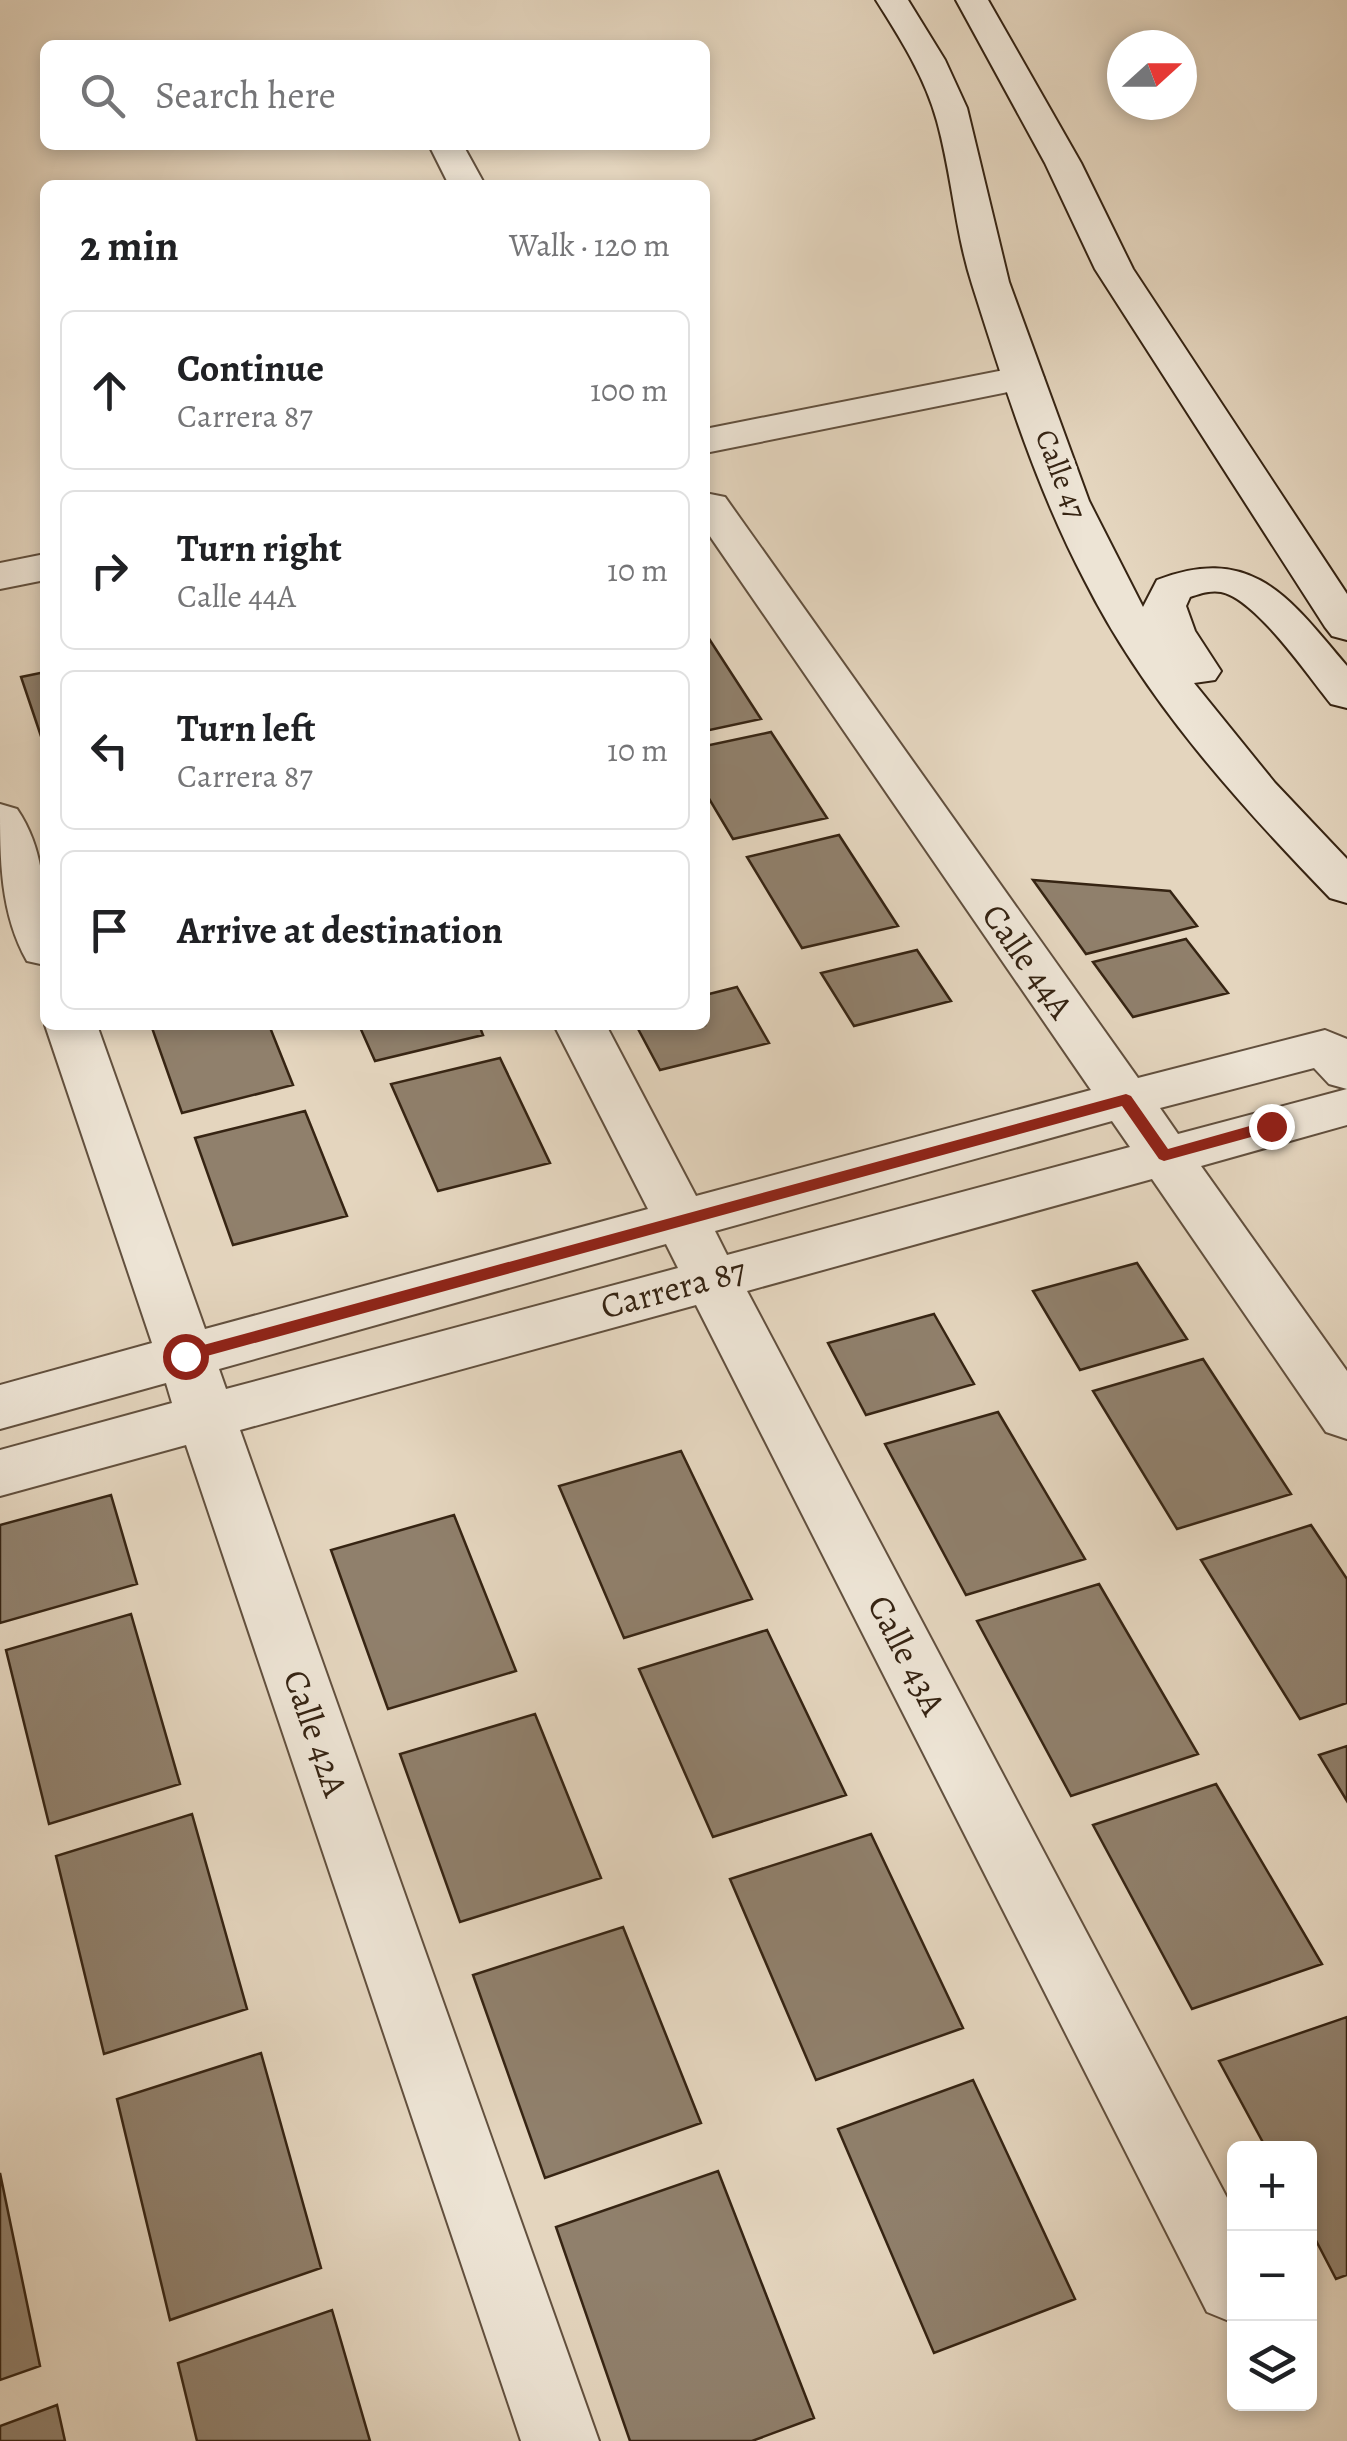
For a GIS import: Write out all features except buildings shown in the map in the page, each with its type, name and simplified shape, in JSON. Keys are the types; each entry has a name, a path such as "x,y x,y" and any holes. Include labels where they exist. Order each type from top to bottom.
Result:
{"street":[{"name":"Calle 47","path":"892,0 941,87 955,122 979,246 1024,378 1085,536 1128,620 1220,750 1338,878"},
{"path":"972,0 1063,163 1114,269 1347,627"},
{"path":"449,150 465,180"},
{"path":"710,439 1024,378"},
{"name":"Calle 44A","path":"710,506 1347,1416"},
{"path":"0,576 40,568"},
{"path":"1338,878 1173,631 1164,606 1172,589 1194,580 1225,580 1244,586 1266,603 1347,694"},
{"path":"0,818 40,934"},
{"name":"Calle 42A","path":"73,1030 560,2441"},
{"name":"Calle 43A","path":"583,1030 1227,2273"},
{"name":"Carrera 87","path":"0,1408 1126,1100 1336,1059"},
{"name":"Carrera 87","path":"0,1474 1347,1108"}],"route":[{"path":"185,1356 1126,1100 1164,1155 1271,1126"}]}
